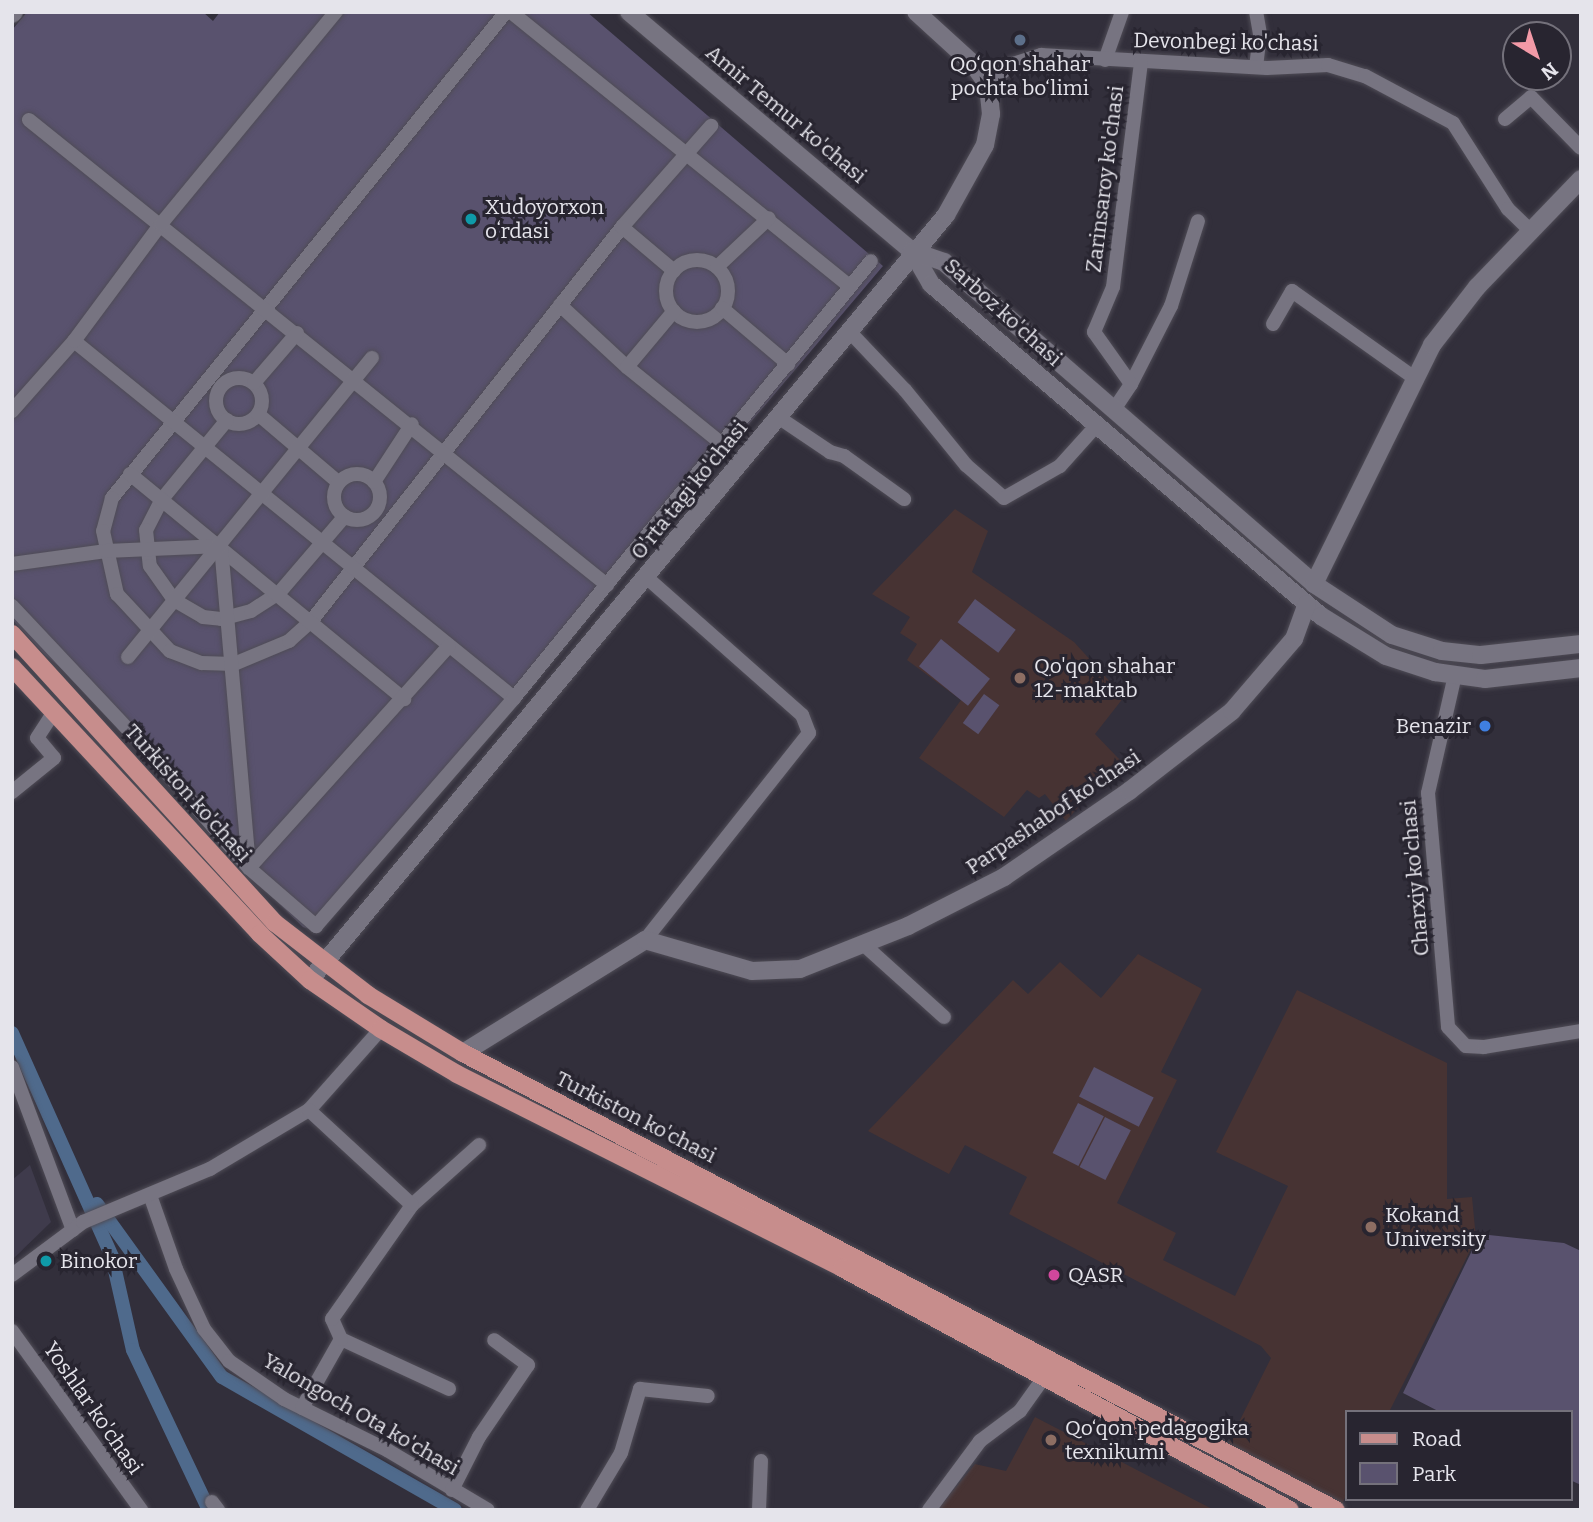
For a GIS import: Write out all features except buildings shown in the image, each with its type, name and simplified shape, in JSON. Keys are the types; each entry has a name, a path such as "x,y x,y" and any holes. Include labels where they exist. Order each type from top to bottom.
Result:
{"main road":[{"name":"Amir Temur ko'chasi","path":"629,12 912,251"},
{"path":"916,12 971,62 988,85"},
{"name":"O'rta tagi ko'chasi","path":"310,980 647,578 912,251 946,215 985,145 991,114 988,85"},
{"path":"1314,584 1432,345 1529,229 1581,179"},
{"name":"Sarboz ko'chasi","path":"912,251 944,262 1115,408 1314,584 1392,635 1442,651 1481,655 1581,644"},
{"name":"Sarboz ko'chasi","path":"912,251 931,284 1096,426 1307,604 1386,656 1455,675 1485,679 1581,668"},
{"name":"Parpashabof ko'chasi","path":"645,940 752,971 800,969 863,944 1004,877 1129,791 1232,712 1294,639 1307,604"},
{"name":"Turkiston ko'chasi","path":"12,635 267,914 324,963 463,1053 1336,1510"},
{"name":"Turkiston ko'chasi","path":"12,667 227,900 310,980 381,1029 457,1074 842,1268 1290,1510"},
{"path":"463,1053 645,940"}],"street":[{"path":"12,411 75,341 161,224 336,12"},
{"path":"506,12 262,307 112,498 103,531 117,594 149,633 170,651 202,663 234,664 289,641 312,620 352,565 622,227 711,126"},
{"path":"511,12 769,218 849,286"},
{"name":"Devonbegi ko'chasi","path":"1105,60 1122,12"},
{"path":"1256,12 1260,34 1256,67"},
{"name":"Devonbegi ko'chasi","path":"988,85 1010,65 1041,55 1256,67 1328,65 1365,76 1453,123 1508,209 1529,229"},
{"name":"Zarinsaroy ko'chasi","path":"1131,384 1094,332 1113,287 1141,62"},
{"path":"1505,119 1531,97 1581,148"},
{"path":"29,120 355,378 607,585"},
{"path":"717,267 769,218"},
{"path":"1115,408 1131,384 1171,306 1198,221"},
{"path":"622,227 674,271"},
{"path":"698,260 717,267 728,284 722,309 702,322 674,311 666,293 674,271 698,260"},
{"path":"12,606 148,751 249,868 306,921 316,926 322,923 514,698 871,261"},
{"path":"1273,324 1292,291 1416,379"},
{"path":"561,305 627,367 721,443"},
{"path":"722,309 788,364"},
{"path":"627,367 674,311"},
{"path":"848,330 905,390 966,465 1004,498 1060,466 1096,426"},
{"path":"254,383 297,333"},
{"path":"75,341 514,698"},
{"path":"128,657 263,496 297,447 372,358"},
{"path":"235,378 254,383 262,400 258,414 246,422 227,420 218,407 222,386 235,378"},
{"path":"258,414 340,483"},
{"path":"778,417 830,452 844,456 904,499"},
{"path":"227,420 162,499 146,530 148,551 160,585 174,600 204,617 229,616 251,611 279,593 345,516"},
{"path":"374,482 412,424"},
{"path":"131,474 312,620 404,699"},
{"path":"353,474 374,482 380,496 375,510 364,519 345,516 335,503 340,483 353,474"},
{"path":"12,564 106,551 221,546"},
{"path":"221,546 234,664 249,868"},
{"path":"645,940 809,733 802,715 647,578"},
{"path":"249,868 449,646"},
{"name":"Charxiy ko'chasi","path":"1455,675 1428,793 1448,1027 1453,1037 1466,1046 1484,1047 1581,1031"},
{"path":"12,792 54,758 37,738 53,713"},
{"path":"863,944 944,1017"},
{"path":"12,1275 78,1226 120,1203 150,1195 210,1169 309,1110 381,1029"},
{"path":"12,1067 78,1226"},
{"path":"309,1110 412,1205"},
{"path":"449,1389 341,1339 332,1319 412,1205 479,1144"},
{"name":"Yalongoch Ota ko'chasi","path":"150,1195 176,1269 204,1329 229,1361 302,1408 387,1450 488,1510"},
{"name":"Yoshlar ko'chasi","path":"12,1331 141,1510"},
{"path":"302,1408 341,1339"},
{"path":"452,1490 479,1437 528,1365 494,1340"},
{"path":"929,1510 980,1441 1020,1411 1045,1376"},
{"path":"587,1510 621,1453 640,1389 708,1396"},
{"path":"759,1510 761,1461"}],"shaded area":[{"name":"Qo'qon shahar 12-maktab","path":"955,509 988,531 972,572 1074,642 1124,697 1095,734 1120,760 1066,821 1045,794 1039,798 1027,790 1004,817 919,758 961,700 907,660 917,644 900,633 910,617 872,594"},
{"name":"Kokand University","path":"1138,954 1202,989 1161,1072 1177,1080 1117,1203 1176,1233 1163,1260 1235,1296 1288,1186 1216,1152 1297,990 1447,1063 1447,1199 1472,1197 1476,1239 1390,1410 1344,1410 1342,1504 1228,1444 1271,1358 1261,1346 1009,1214 1027,1177 965,1145 949,1174 868,1131 1013,980 1028,994 1060,962 1101,998"},
{"path":"30,1165 51,1222 12,1260 12,1180"},
{"name":"Qo‘qon pedagogika texnikumi","path":"1035,1417 1214,1510 937,1510 975,1464 1006,1471"}],"green space":[{"path":"27,12 203,12 213,21 220,12 587,12 883,266 318,932 303,927 269,894 88,690 45,655 12,619 12,30"},
{"path":"975,599 1016,630 998,653 958,622"},
{"path":"941,639 990,679 968,706 919,666"},
{"path":"984,694 999,705 978,734 963,723"},
{"path":"1094,1067 1154,1097 1139,1127 1079,1096"},
{"path":"1078,1103 1104,1116 1078,1166 1053,1153"},
{"path":"1105,1117 1131,1130 1105,1180 1080,1167"},
{"path":"1480,1234 1564,1243 1581,1251 1581,1485 1572,1481 1572,1410 1436,1410 1403,1393"}],"waterway":[{"path":"12,1033 112,1257 133,1350 209,1510"},
{"path":"97,1204 222,1377 455,1510"}],"place":[{"name":"Qo‘qon shahar pochta bo‘limi","path":"1020,40"},
{"name":"Xudoyorxon oʻrdasi","path":"471,219"},
{"name":"Qo'qon shahar 12-maktab","path":"1020,678"},
{"name":"Benazir","path":"1485,726"},
{"name":"Kokand University","path":"1371,1227"},
{"name":"Binokor","path":"46,1261"},
{"name":"QASR","path":"1054,1275"},
{"name":"Qo‘qon pedagogika texnikumi","path":"1051,1440"}]}
